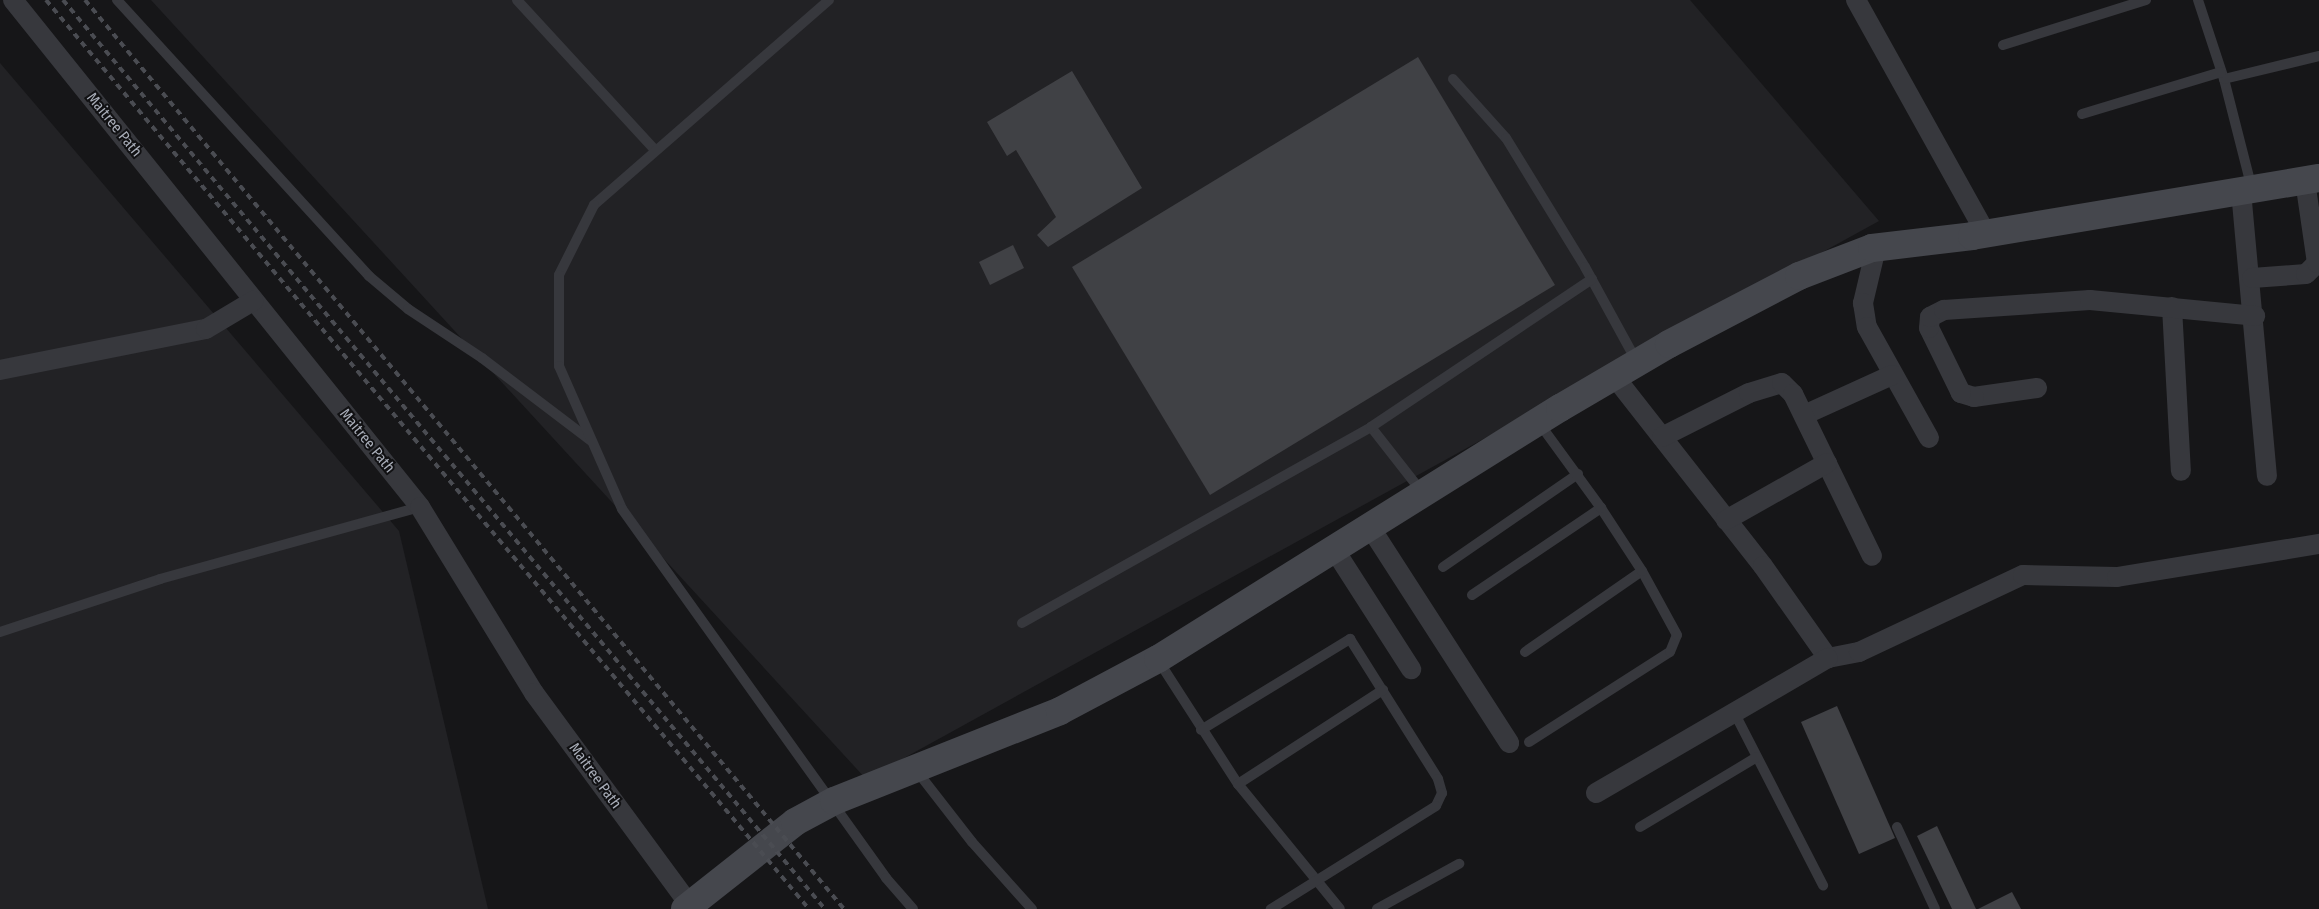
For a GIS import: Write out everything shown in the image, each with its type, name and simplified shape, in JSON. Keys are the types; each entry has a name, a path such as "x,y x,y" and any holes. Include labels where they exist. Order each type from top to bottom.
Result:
{"street":[{"name":"Maitree Path","path":"13,0 420,507 534,693 689,908"},
{"path":"1856,0 1986,234"},
{"path":"689,908 779,832 834,801 915,769 995,734 1060,711 1158,659 1637,362 1799,276 1876,248 1986,234 2312,180 2317,263 2306,274 2252,278"},
{"path":"2247,190 2267,476"},
{"path":"1876,248 1863,303 1867,327 1892,375 1929,438"},
{"path":"2037,388 1974,397 1961,393 1929,328 1930,317 1944,310 2090,300 2255,316"},
{"path":"0,370 206,329 253,301"},
{"path":"2172,307 2181,471"},
{"path":"1804,415 1892,375"},
{"path":"1614,376 1726,520 1828,658"},
{"path":"1662,437 1775,383 1788,387 1804,415 1872,556"},
{"path":"1726,520 1827,463"},
{"path":"1370,528 1509,743"},
{"path":"1596,793 1828,658 1859,652 2023,575 2117,578 2319,544"},
{"path":"1334,549 1411,669"}],"lane":[{"path":"117,0 369,276 408,309 482,358 591,440"},
{"path":"517,0 654,149"},
{"path":"829,0 654,149 594,205 560,275 559,366 622,510 834,801 886,878 913,909"},
{"path":"2003,45 2146,0"},
{"path":"2198,0 2222,76 2247,190"},
{"path":"2082,114 2222,76 2319,56"},
{"path":"1453,79 1506,138 1592,279 1637,362"},
{"path":"1022,623 1371,426 1592,279"},
{"path":"1529,742 1659,659 1676,644 1677,635 1673,622 1602,508 1539,422"},
{"path":"1371,426 1424,495"},
{"path":"1443,567 1578,474"},
{"path":"0,632 160,578 420,507"},
{"path":"1472,595 1602,508"},
{"path":"1526,652 1642,571"},
{"path":"1201,730 1350,639 1438,779 1442,793 1436,806 1317,883 1271,909"},
{"path":"1158,659 1201,730 1238,784 1340,909"},
{"path":"1238,784 1383,690"},
{"path":"1734,712 1822,885"},
{"path":"1640,827 1757,757"},
{"path":"915,769 972,842 1032,909"},
{"path":"1897,827 1935,909"},
{"path":"1377,909 1459,864"}],"shaded area":[{"path":"151,0 1690,0 1879,221 866,779"},
{"path":"0,63 399,531 488,909 0,909"}],"building":[{"path":"1418,57 1555,285 1210,495 1072,267"},
{"path":"1072,71 1142,188 1048,247 1037,235 1056,217 1016,150 1007,156 987,122"},
{"path":"1013,245 1024,268 990,285 979,262"},
{"path":"1837,706 1895,838 1859,854 1801,722"},
{"path":"1937,826 1976,909 1952,909 1917,836"},
{"path":"2012,892 2021,909 1978,909"}],"railway":[{"path":"46,0 809,909"},
{"path":"63,0 825,909"},
{"path":"85,0 844,909"}]}
